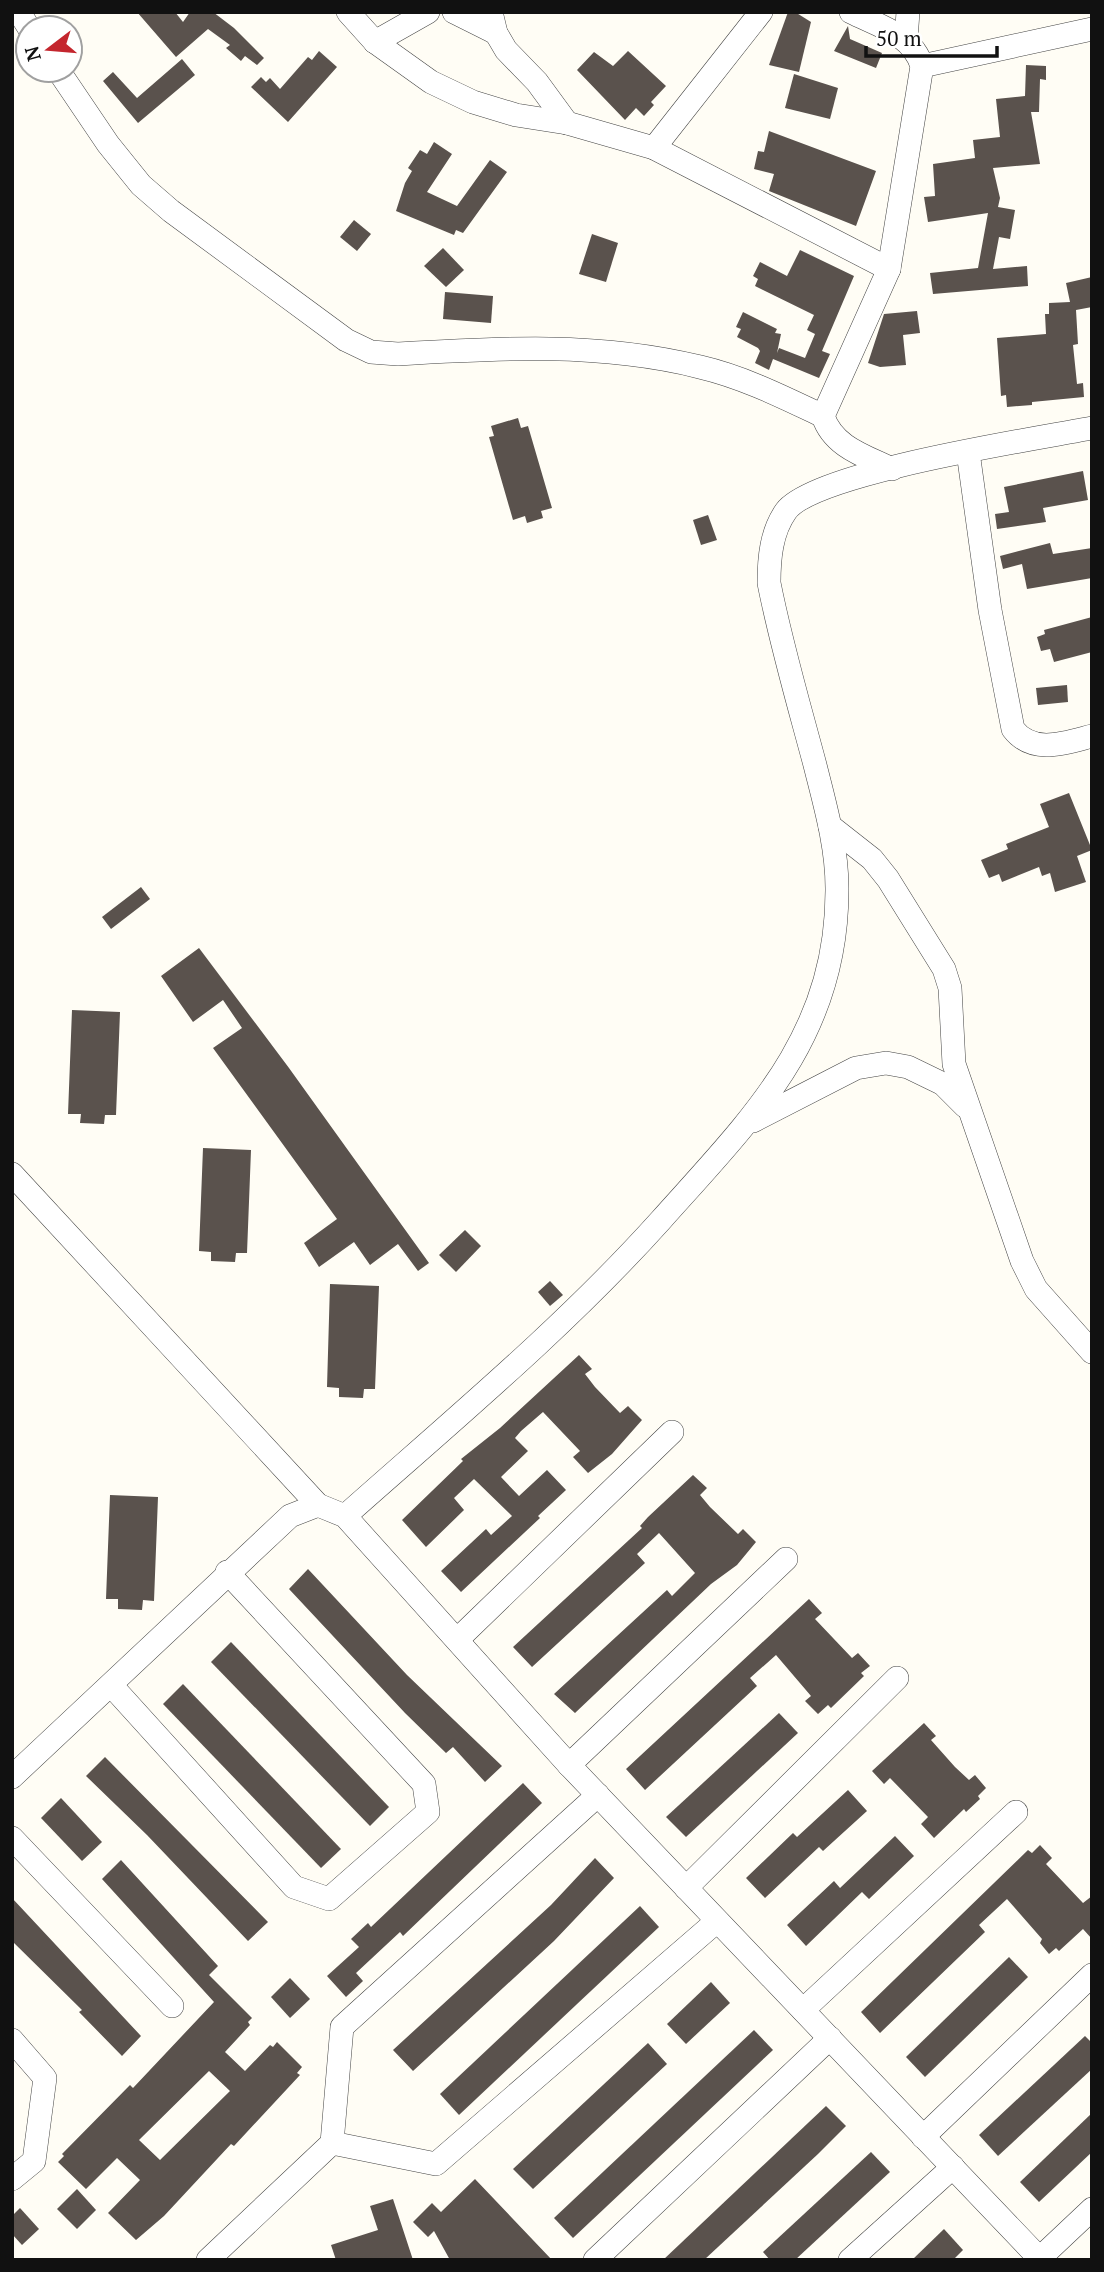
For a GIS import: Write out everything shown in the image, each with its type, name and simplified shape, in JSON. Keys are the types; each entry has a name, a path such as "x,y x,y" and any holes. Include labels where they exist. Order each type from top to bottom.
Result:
{"street":[{"path":"348,12 375,42 431,82 473,102 516,115 567,123 654,148 889,269"},
{"path":"375,42 428,12"},
{"path":"454,12 494,23 506,50 537,82 567,123"},
{"path":"654,148 761,12"},
{"path":"851,12 906,39 918,54 922,66 889,269 824,416 827,427 841,444 892,469"},
{"path":"906,39 908,12"},
{"path":"922,66 1092,29"},
{"path":"67,84 108,144 141,185 215,244 346,340 371,352 398,354 562,347 653,357 701,367 751,383 824,416"},
{"path":"345,1516 579,1307 632,1254 748,1123 797,1049 810,1023 829,969 837,888 830,826 768,583 771,546 783,516 800,499 817,489 968,452 1092,428"},
{"path":"968,452 989,610 1013,729 1018,735 1040,746 1059,745 1092,736"},
{"path":"830,826 872,859 888,879 944,969 952,1012 951,1050 1026,1269 1036,1289 1092,1352"},
{"path":"748,1123 856,1068 886,1063 908,1067 943,1084 970,1110"},
{"path":"12,1174 318,1504 345,1516 569,1765 1041,2259 1092,2209"},
{"path":"457,1639 672,1432"},
{"path":"12,1777 227,1572 290,1516 318,1504"},
{"path":"569,1765 786,1559"},
{"path":"111,1685 294,1887 329,1899 428,1812 424,1784 227,1572"},
{"path":"686,1888 897,1678"},
{"path":"208,2260 332,2143 342,2027 598,1795"},
{"path":"803,2010 1016,1812"},
{"path":"12,1838 172,2006"},
{"path":"332,2143 436,2164 717,1921"},
{"path":"923,2137 1092,1975"},
{"path":"595,2260 830,2038"},
{"path":"12,2040 46,2078 34,2161 12,2179"},
{"path":"850,2260 953,2167"}],"building":[{"path":"137,12 175,12 183,22 190,12 213,12 234,28 264,58 257,65 245,56 241,61 226,48 230,45 208,29 176,57"},
{"path":"788,12 795,12 811,22 799,72 769,65"},
{"path":"848,26 850,39 882,53 876,68 834,51"},
{"path":"319,51 337,67 288,122 251,87 261,77 266,82 270,78 280,89 308,57 312,60"},
{"path":"628,51 666,86 651,102 654,105 644,116 636,108 625,120 577,70 594,52 613,66"},
{"path":"182,59 195,75 138,123 103,81 113,72 137,98"},
{"path":"1026,65 1046,66 1046,80 1040,79 1039,112 1031,112 1040,164 993,168 1000,198 998,207 1015,210 1010,239 999,237 993,269 1027,266 1028,286 933,294 930,273 978,268 988,213 928,222 924,197 935,196 933,164 975,158 973,140 1000,137 996,99 1025,96"},
{"path":"794,74 838,88 830,119 785,108"},
{"path":"769,131 876,171 856,226 769,191 774,174 754,169 758,151 764,152"},
{"path":"434,142 452,154 427,192 457,206 490,160 507,172 463,233 456,230 454,235 396,211 412,171 408,168 420,150 427,154"},
{"path":"354,220 371,234 357,251 340,237"},
{"path":"592,234 618,243 606,282 579,274"},
{"path":"443,248 464,270 446,287 424,266"},
{"path":"800,250 854,276 822,351 830,354 819,378 773,359 769,370 755,363 760,351 758,348 737,337 741,329 736,327 743,312 777,329 775,333 781,334 777,353 779,348 805,358 815,334 807,330 814,315 755,286 758,279 753,276 760,262 787,276"},
{"path":"1092,277 1092,307 1076,310 1078,344 1073,345 1077,384 1083,383 1084,397 1007,407 1006,395 1001,396 997,338 1046,334 1045,314 1049,314 1049,303 1070,302 1066,283"},
{"path":"445,292 493,296 491,323 443,319"},
{"path":"917,311 920,333 903,335 906,365 880,367 868,363 884,314"},
{"path":"518,418 521,428 528,426 552,508 541,511 543,518 527,523 525,516 513,520 489,437 494,436 491,426"},
{"path":"1083,471 1088,500 1043,508 1046,522 997,529 995,514 1009,512 1004,487"},
{"path":"708,515 717,540 701,545 693,520"},
{"path":"1050,543 1053,554 1092,548 1092,578 1027,589 1022,564 1003,569 1000,556"},
{"path":"1092,617 1092,652 1054,662 1050,649 1041,651 1037,637 1045,634 1044,630"},
{"path":"1067,685 1068,702 1038,705 1036,688"},
{"path":"1069,793 1092,850 1077,856 1086,882 1055,892 1050,873 1042,876 1039,867 1002,882 999,874 989,878 981,860 1008,849 1006,844 1049,827 1040,804"},
{"path":"141,887 150,899 111,929 102,917"},
{"path":"199,948 429,1263 418,1271 398,1244 370,1265 354,1242 319,1267 304,1243 337,1219 213,1048 242,1028 223,1000 193,1022 161,976"},
{"path":"72,1010 120,1012 116,1115 105,1115 104,1124 80,1123 81,1114 68,1114"},
{"path":"203,1148 251,1150 247,1253 236,1253 235,1262 211,1261 211,1252 199,1251"},
{"path":"465,1230 481,1246 456,1272 439,1255"},
{"path":"550,1281 563,1295 550,1306 538,1292"},
{"path":"330,1284 379,1286 375,1389 364,1389 363,1398 339,1397 339,1388 327,1387"},
{"path":"579,1355 592,1369 585,1374 620,1413 628,1406 642,1420 612,1454 588,1473 573,1457 580,1451 543,1412 521,1431 515,1438 528,1451 501,1477 519,1496 547,1470 566,1490 461,1592 441,1571 486,1529 491,1535 512,1516 474,1479 454,1498 464,1510 426,1547 402,1520 463,1461 461,1459 500,1428"},
{"path":"693,1475 707,1488 700,1495 710,1507 738,1534 743,1529 756,1542 737,1565 711,1584 575,1713 554,1694 667,1590 672,1596 695,1573 659,1533 637,1554 645,1563 532,1667 513,1647 642,1528 640,1526 648,1517"},
{"path":"110,1495 158,1497 154,1601 143,1600 142,1610 118,1609 118,1599 106,1599"},
{"path":"308,1569 407,1675 502,1766 485,1782 453,1747 446,1753 405,1713 289,1589"},
{"path":"809,1599 822,1613 815,1619 852,1658 858,1653 870,1666 861,1673 864,1676 831,1708 828,1705 818,1714 805,1701 811,1696 776,1655 750,1678 757,1686 645,1790 626,1769"},
{"path":"231,1642 389,1807 370,1826 211,1662"},
{"path":"183,1684 341,1849 321,1868 163,1704"},
{"path":"779,1713 798,1733 686,1837 666,1817"},
{"path":"924,1723 936,1736 931,1740 955,1767 969,1780 975,1775 986,1788 978,1796 980,1799 966,1812 964,1809 934,1838 921,1824 928,1817 890,1778 884,1784 872,1771"},
{"path":"105,1757 268,1922 248,1941 147,1835 86,1776"},
{"path":"523,1783 542,1803 403,1936 400,1932 356,1973 363,1981 346,1997 327,1976 359,1947 351,1939 368,1923 371,1927"},
{"path":"848,1790 867,1811 823,1851 819,1847 765,1898 746,1878 793,1833 797,1837"},
{"path":"61,1798 102,1842 82,1861 41,1818"},
{"path":"895,1836 914,1856 869,1899 862,1892 806,1946 787,1925 834,1881 840,1888"},
{"path":"1040,1845 1052,1858 1046,1864 1083,1903 1092,1896 1092,1939 1083,1929 1059,1951 1056,1948 1049,1954 1040,1943 1042,1939 1007,1899 979,1925 985,1932 880,2033 861,2012 1028,1850 1032,1853"},
{"path":"595,1858 614,1878 554,1941 413,2071 393,2050 551,1905"},
{"path":"121,1860 218,1966 209,1975 252,2018 248,2022 250,2025 225,2052 245,2071 270,2045 273,2047 277,2042 302,2067 297,2073 300,2075 234,2146 231,2144 164,2216 136,2240 108,2213 140,2180 117,2158 86,2189 58,2162 64,2156 62,2154 130,2085 133,2088 214,2002 102,1879","holes":["209,2071 230,2091 160,2160 139,2140"]},
{"path":"12,1898 141,2036 122,2056 79,2012 82,2010 12,1941"},
{"path":"640,1906 659,1927 459,2115 440,2094"},
{"path":"1009,1957 1028,1977 925,2077 906,2057"},
{"path":"290,1978 310,1999 290,2018 271,1997"},
{"path":"711,1982 730,2003 686,2044 667,2024"},
{"path":"754,2030 773,2050 573,2238 554,2218"},
{"path":"1085,2036 1092,2043 1092,2069 998,2156 979,2135"},
{"path":"648,2043 667,2064 533,2189 513,2169"},
{"path":"826,2106 846,2126 818,2154 704,2260 663,2260"},
{"path":"1092,2113 1092,2152 1039,2202 1020,2182"},
{"path":"871,2152 890,2172 795,2260 770,2260 763,2252"},
{"path":"475,2179 552,2260 450,2260 434,2231 428,2237 413,2222 432,2203 441,2212"},
{"path":"77,2189 96,2210 77,2229 57,2209"},
{"path":"393,2199 413,2260 336,2260 331,2245 378,2230 370,2206"},
{"path":"20,2208 39,2229 22,2245 12,2234 12,2216"},
{"path":"944,2229 963,2250 953,2260 912,2260"}]}
